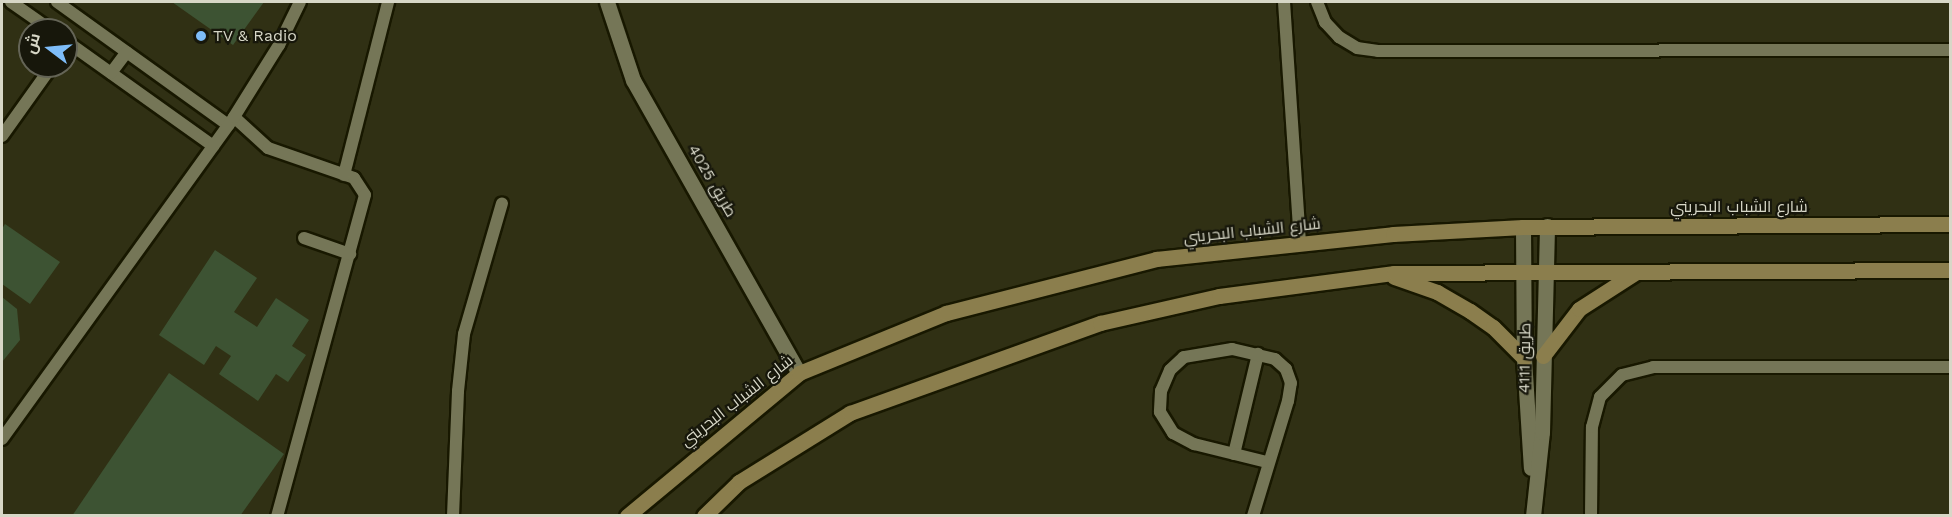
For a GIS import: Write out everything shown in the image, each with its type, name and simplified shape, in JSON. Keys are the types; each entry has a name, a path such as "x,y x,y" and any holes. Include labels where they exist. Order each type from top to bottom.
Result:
{"street":[{"name":"طريق 4025","path":"607,2 633,80 800,373"},
{"name":"شارع الشباب البحريني","path":"627,516 800,373 946,313 1156,259 1300,244 1523,227 1950,224"},
{"name":"طريق 4111","path":"1533,516 1534,489 1542,432 1544,272 1547,226"},
{"name":"طريق 4111","path":"1523,227 1524,358 1534,489"},
{"path":"704,516 739,482 850,413 1100,323 1219,296 1386,274 1523,271 1635,273 1950,270"},
{"path":"1543,356 1579,309 1635,273"},
{"path":"1386,274 1437,292 1470,311 1493,327 1524,358"}],"lane":[{"path":"11,2 34,18"},
{"path":"57,2 268,148 344,175 361,185 365,195 277,516"},
{"path":"2,439 231,121 279,45 300,2"},
{"path":"344,175 388,2"},
{"path":"1284,2 1300,244"},
{"path":"1317,2 1325,22 1339,37 1357,48 1378,51 1950,50"},
{"path":"78,50 213,146"},
{"path":"111,73 127,52"},
{"path":"2,136 43,78"},
{"path":"453,516 458,391 464,334 502,203"},
{"path":"304,238 350,254"},
{"path":"1253,516 1291,383 1286,369 1275,359 1232,349 1184,357 1170,370 1161,391 1160,412 1173,433 1194,444 1267,462"},
{"path":"1234,454 1258,354"},
{"path":"1591,516 1592,427 1600,397 1622,375 1653,367 1950,367"}],"building":[{"path":"172,2 264,2 233,45"},
{"path":"5,224 60,262 30,304 2,284 2,229"},
{"path":"215,250 257,278 234,312 257,327 276,298 309,320 292,346 306,355 288,382 276,374 258,401 219,374 231,356 216,346 204,365 159,335"},
{"path":"2,297 17,309 20,340 2,362"},
{"path":"169,373 284,454 240,516 72,516"}],"place":[{"name":"TV & Radio","path":"201,36"}]}
